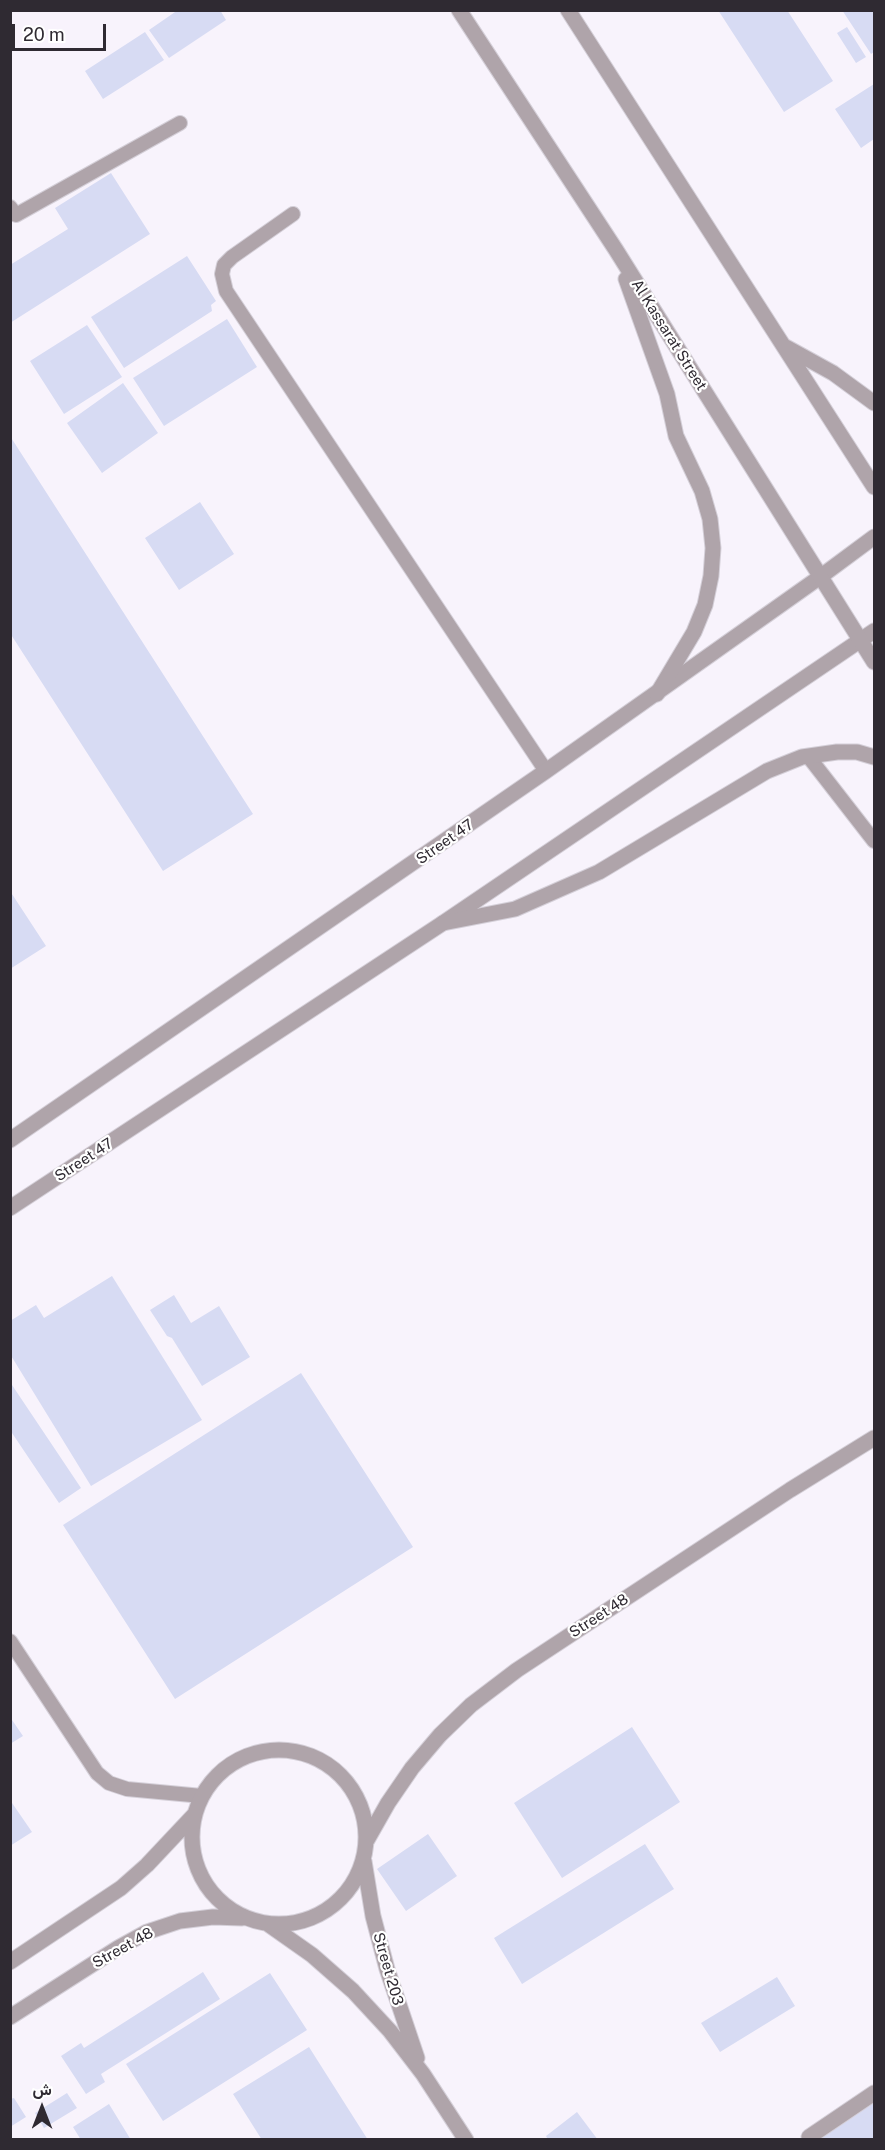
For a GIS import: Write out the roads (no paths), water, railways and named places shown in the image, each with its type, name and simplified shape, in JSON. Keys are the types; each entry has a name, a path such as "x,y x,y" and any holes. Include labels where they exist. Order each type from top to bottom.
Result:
{"street":[{"name":"Al Kassarat Street","path":"459,10 616,250 874,662"},
{"path":"568,10 874,487"},
{"path":"616,250 667,394 676,436 702,491 710,519 713,548 711,576 705,605 694,632 657,694"},
{"path":"784,346 833,374 874,403"},
{"name":"Street 47","path":"12,1139 657,694 874,537"},
{"name":"Street 47","path":"10,1208 443,923 874,631"},
{"path":"443,923 515,909 598,872 767,771 808,756 837,752 857,752 874,757"},
{"name":"Street 48","path":"367,1840 388,1803 412,1768 440,1735 471,1705 517,1670 790,1490 874,1438"},
{"path":"271,1751 292,1751 312,1757 331,1767 346,1782 358,1800 365,1820 367,1840 364,1861 356,1880 327,1910 309,1919 288,1924 267,1924 228,1908 213,1894 201,1876 194,1856 191,1835 195,1814 202,1796 215,1778 231,1765 250,1755 271,1751"},
{"path":"10,1962 121,1888 147,1865 195,1814"},
{"name":"Street 203","path":"364,1861 373,1916 387,1969 403,2022 423,2074"},
{"name":"Street 48","path":"10,2017 147,1932 180,1921 213,1917 248,1918"},
{"name":"Street 203","path":"267,1924 312,1955 353,1991 390,2031 423,2074 466,2139"},
{"path":"808,2138 874,2093"}],"lane":[{"path":"10,207 16,215 180,123"},
{"path":"293,214 224,265 222,274 226,291 546,771"},
{"path":"808,756 874,841"},
{"path":"10,1641 97,1773 109,1783 127,1789 202,1796"}]}
